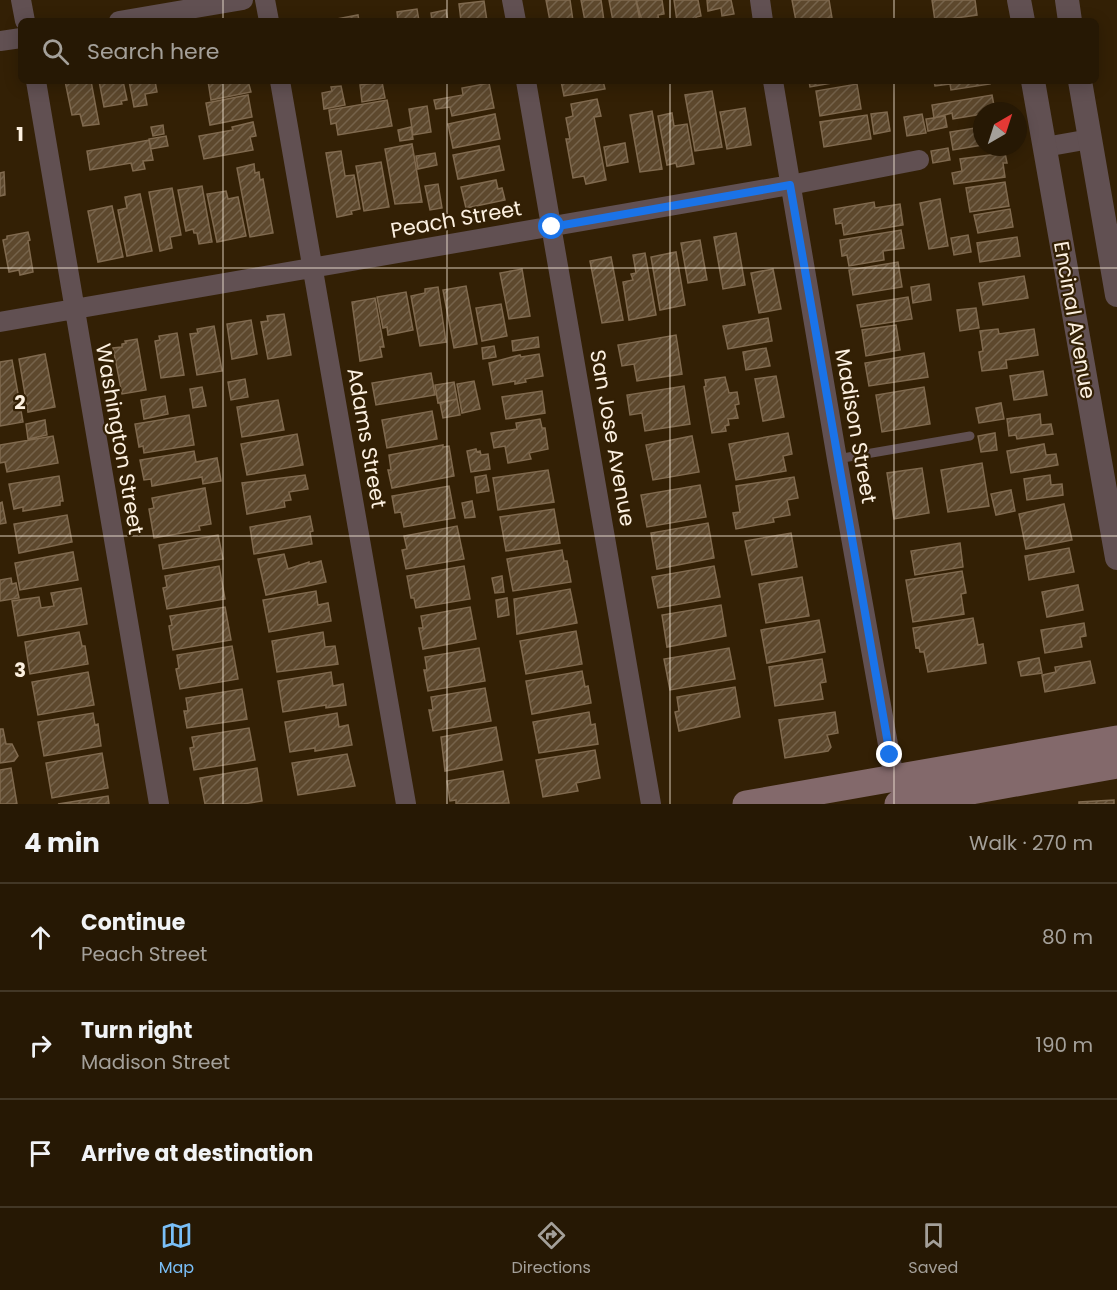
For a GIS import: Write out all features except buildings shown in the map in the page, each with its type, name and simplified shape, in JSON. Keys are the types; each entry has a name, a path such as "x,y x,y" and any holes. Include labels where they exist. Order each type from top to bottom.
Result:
{"main road":[{"path":"896,791 1117,739"},
{"path":"746,804 854,785 896,791 1117,765"},
{"path":"821,804 837,799 854,785"}],"street":[{"path":"21,0 24,18"},
{"path":"137,18 243,0"},
{"path":"265,0 268,18"},
{"path":"512,0 515,18"},
{"path":"760,0 763,18"},
{"path":"1019,0 1022,18"},
{"path":"1067,0 1070,18"},
{"path":"0,41 18,38"},
{"name":"Washington Street","path":"36,84 159,804"},
{"name":"Adams Street","path":"281,84 406,804"},
{"name":"San Jose Avenue","path":"527,84 651,804"},
{"name":"Madison Street","path":"773,84 896,791"},
{"name":"Encinal Avenue","path":"1034,84 1117,558"},
{"path":"1081,84 1117,295"},
{"path":"1045,147 1090,139"},
{"name":"Peach Street","path":"0,322 790,185 919,159"}],"lane":[{"path":"837,459 970,436"}],"route":[{"path":"552,227 790,185 890,755"}]}
